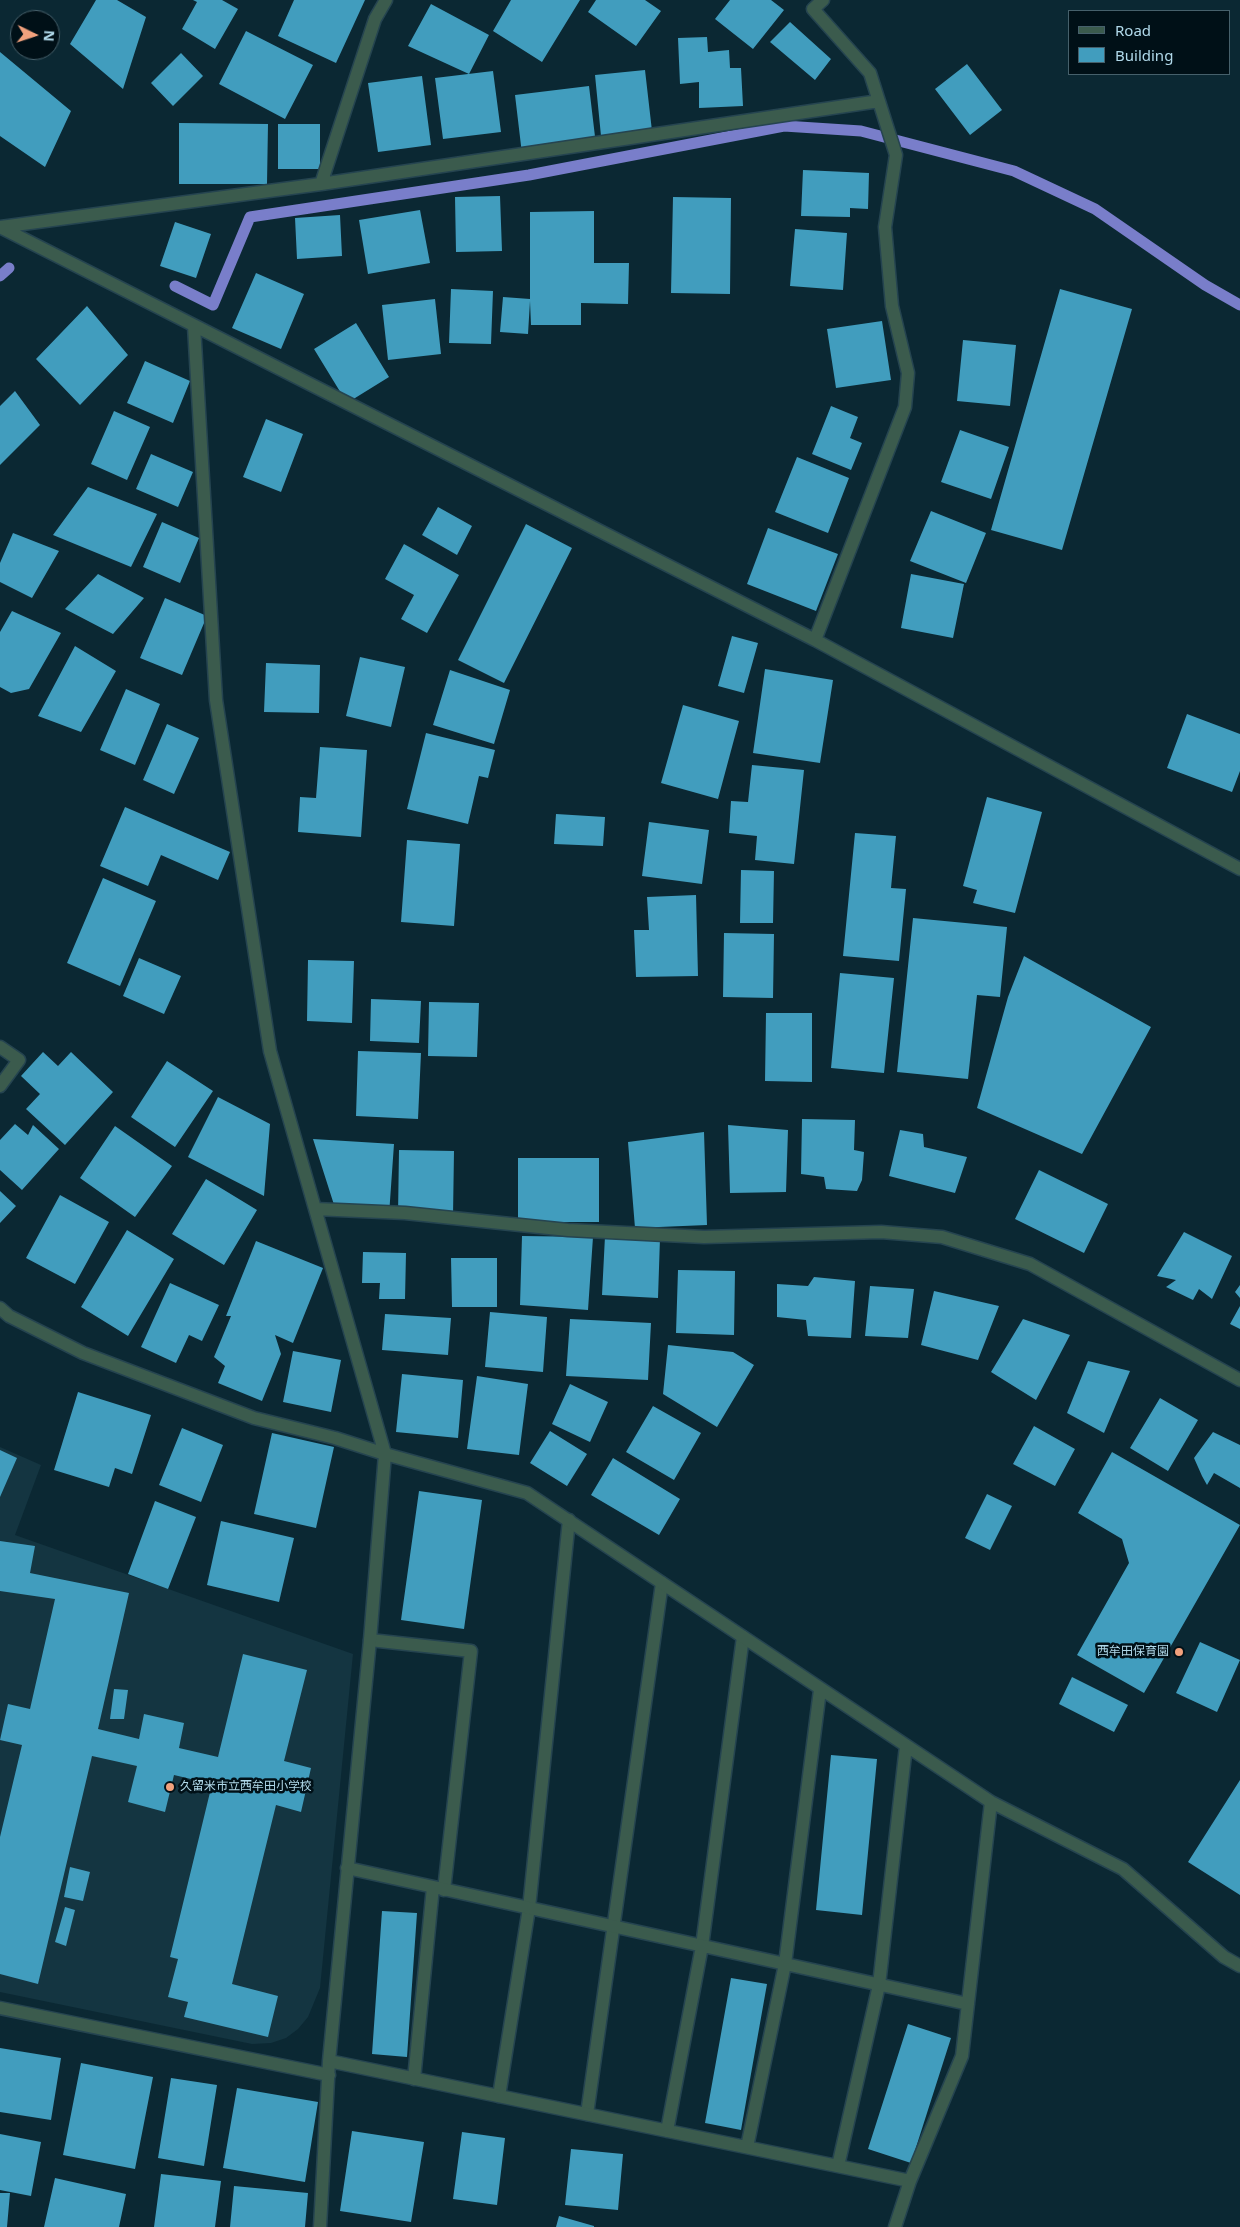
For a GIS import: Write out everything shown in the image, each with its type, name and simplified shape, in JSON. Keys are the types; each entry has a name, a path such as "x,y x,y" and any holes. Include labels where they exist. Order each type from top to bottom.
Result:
{"street":[{"path":"322,184 375,19 386,0"},
{"path":"814,640 905,407 908,373 892,306 885,227 896,155 870,73 813,9 823,0"},
{"path":"879,101 322,184 0,227 814,640 1240,869"},
{"path":"194,326 216,700 270,1051 385,1454 370,1640 329,2061 320,2227"},
{"path":"0,1047 19,1060 0,1086"},
{"path":"315,1208 405,1213 568,1230 684,1236 881,1232 942,1237 1030,1264 1240,1380"},
{"path":"0,1308 9,1316 83,1353 254,1418 335,1438 385,1454 528,1493 820,1690 991,1802 1123,1869 1224,1956 1240,1966"},
{"path":"499,2096 529,1908 569,1520"},
{"path":"587,2114 662,1583"},
{"path":"667,2131 702,1946 743,1637"},
{"path":"370,1640 471,1651 414,2079"},
{"path":"747,2147 785,1964 820,1690"},
{"path":"838,2166 878,1984 906,1746"},
{"path":"895,2227 910,2181 962,2056 991,1802"},
{"path":"347,1868 968,2004"},
{"path":"0,2008 329,2075"},
{"path":"329,2061 910,2181"}],"shaded area":[{"name":"久留米市立西牟田小学校","path":"0,1447 41,1465 15,1535 353,1654 320,1988 308,2017 298,2029 286,2038 271,2043 252,2044 0,1992"}],"building":[{"path":"96,0 117,0 146,17 123,89 70,44"},
{"path":"193,0 222,0 238,9 215,49 182,29 197,2"},
{"path":"294,0 365,0 336,63 278,36"},
{"path":"511,0 580,0 542,62 493,31"},
{"path":"596,0 645,0 661,11 636,46 588,12"},
{"path":"730,0 771,0 784,10 753,49 715,19"},
{"path":"431,4 489,35 469,74 408,46"},
{"path":"790,22 831,59 815,80 770,42"},
{"path":"246,31 313,65 285,119 219,84"},
{"path":"707,37 708,52 729,50 730,68 741,68 743,106 699,108 699,82 680,84 678,38"},
{"path":"0,52 71,111 45,167 0,136"},
{"path":"181,53 203,76 173,106 151,83"},
{"path":"967,64 1002,110 970,135 935,89"},
{"path":"645,70 652,131 601,136 595,75"},
{"path":"493,71 501,132 443,139 435,78"},
{"path":"422,76 431,145 378,152 368,83"},
{"path":"589,86 596,145 522,154 515,95"},
{"path":"179,123 268,124 267,184 179,184"},
{"path":"278,124 320,124 320,169 278,169"},
{"path":"803,170 869,173 868,209 850,208 850,217 801,216"},
{"path":"500,196 502,251 456,252 455,197"},
{"path":"673,197 731,198 730,294 671,293"},
{"path":"420,210 430,263 368,274 359,220"},
{"path":"594,211 594,263 629,263 628,304 581,303 581,325 531,325 530,301 528,334 500,332 503,297 530,299 530,212"},
{"path":"340,215 342,256 297,259 295,218"},
{"path":"175,222 211,234 196,278 160,266"},
{"path":"795,229 847,233 843,290 790,286"},
{"path":"256,273 304,294 281,349 232,328"},
{"path":"451,289 493,291 491,344 449,343"},
{"path":"1060,289 1132,309 1062,550 991,530"},
{"path":"435,299 441,354 388,360 382,305"},
{"path":"87,306 128,355 80,405 36,359"},
{"path":"882,321 891,380 836,388 827,329"},
{"path":"356,323 389,377 347,403 314,349"},
{"path":"963,340 1016,345 1010,406 957,401"},
{"path":"145,361 190,381 173,423 127,403"},
{"path":"15,391 40,425 0,465 0,406"},
{"path":"831,406 858,417 850,438 862,443 851,470 812,454"},
{"path":"114,411 150,427 127,480 91,464"},
{"path":"266,419 303,434 281,492 243,477"},
{"path":"960,430 1009,447 991,499 941,482"},
{"path":"151,454 193,472 178,507 136,489"},
{"path":"797,457 849,478 828,533 775,512"},
{"path":"88,487 157,514 131,567 53,535"},
{"path":"438,507 472,526 457,555 422,535"},
{"path":"931,511 986,533 966,583 910,561"},
{"path":"162,522 199,538 180,583 143,567"},
{"path":"526,524 572,548 504,683 458,660"},
{"path":"768,528 838,554 816,611 747,584"},
{"path":"13,533 59,551 32,598 0,582 0,563"},
{"path":"404,544 459,575 427,633 401,619 414,595 385,579"},
{"path":"98,574 144,598 113,634 65,609"},
{"path":"911,574 964,584 953,638 901,628"},
{"path":"165,598 207,616 182,675 140,658"},
{"path":"12,611 61,633 29,689 11,693 0,687 0,632"},
{"path":"732,636 758,643 744,693 718,686"},
{"path":"75,646 116,671 81,732 38,716"},
{"path":"360,657 405,667 391,727 346,716"},
{"path":"266,663 320,665 319,713 264,712"},
{"path":"765,669 833,680 820,763 753,753"},
{"path":"450,670 510,690 494,744 433,725"},
{"path":"126,689 160,704 135,765 100,750"},
{"path":"683,705 739,721 718,799 661,783"},
{"path":"1187,714 1240,734 1240,771 1232,792 1167,768"},
{"path":"167,724 199,738 174,794 143,780"},
{"path":"426,733 495,750 488,778 479,776 468,824 407,809"},
{"path":"320,747 367,750 361,837 298,832 300,797 316,798"},
{"path":"752,765 804,770 794,864 755,860 757,836 729,833 731,801 748,802"},
{"path":"987,797 1042,812 1015,913 973,903 977,890 963,886"},
{"path":"125,807 230,852 218,880 161,855 148,886 100,866"},
{"path":"556,814 605,817 603,846 554,844"},
{"path":"649,822 709,830 702,884 642,876"},
{"path":"855,833 896,836 891,888 906,889 899,961 843,956"},
{"path":"407,840 460,844 454,926 401,922"},
{"path":"741,870 774,871 773,923 740,923"},
{"path":"103,878 156,901 120,986 67,963"},
{"path":"696,895 698,976 636,977 634,930 649,930 647,897"},
{"path":"913,918 1007,927 1000,997 977,995 968,1079 897,1072"},
{"path":"724,933 774,934 773,998 723,997"},
{"path":"1024,956 1151,1027 1082,1154 977,1108 1008,997"},
{"path":"139,958 181,976 164,1014 123,996"},
{"path":"308,960 354,961 352,1023 307,1021"},
{"path":"840,973 894,978 884,1073 831,1068"},
{"path":"371,999 421,1001 419,1043 370,1041"},
{"path":"429,1002 479,1003 477,1057 428,1056"},
{"path":"766,1013 812,1013 812,1082 765,1081"},
{"path":"358,1051 421,1053 418,1119 356,1116"},
{"path":"43,1052 58,1066 71,1052 113,1092 65,1145 26,1109 40,1094 21,1076"},
{"path":"167,1061 213,1091 175,1147 131,1117"},
{"path":"218,1097 270,1124 264,1196 188,1157"},
{"path":"802,1119 855,1120 854,1150 864,1152 862,1180 857,1191 826,1189 824,1177 801,1174"},
{"path":"15,1124 28,1135 33,1125 59,1149 22,1190 0,1170 0,1140"},
{"path":"728,1125 788,1130 786,1192 730,1193"},
{"path":"115,1126 172,1166 135,1217 80,1178"},
{"path":"900,1130 923,1134 924,1147 967,1157 955,1193 889,1176"},
{"path":"704,1132 707,1225 635,1228 628,1142"},
{"path":"313,1139 394,1144 389,1215 336,1211"},
{"path":"399,1150 454,1151 453,1216 398,1215"},
{"path":"518,1158 599,1158 599,1222 518,1222"},
{"path":"1039,1170 1108,1204 1084,1253 1015,1219"},
{"path":"206,1179 257,1210 224,1265 172,1234"},
{"path":"0,1191 16,1206 0,1223"},
{"path":"60,1195 109,1222 75,1284 26,1258"},
{"path":"127,1230 174,1259 128,1336 81,1307"},
{"path":"1184,1232 1232,1256 1212,1299 1199,1289 1193,1300 1166,1287 1176,1280 1157,1276"},
{"path":"522,1236 593,1237 588,1310 520,1305"},
{"path":"605,1236 660,1238 658,1298 602,1295"},
{"path":"256,1241 323,1268 293,1343 275,1335 281,1354 262,1401 218,1383 225,1366 214,1357 231,1316 226,1316"},
{"path":"363,1252 406,1253 405,1299 379,1299 380,1283 362,1283"},
{"path":"451,1258 497,1258 497,1307 452,1307"},
{"path":"678,1270 735,1271 734,1335 676,1333"},
{"path":"814,1277 855,1281 851,1338 808,1336 806,1320 777,1317 777,1284 808,1286"},
{"path":"170,1283 219,1305 202,1341 189,1335 176,1363 141,1347"},
{"path":"1240,1285 1240,1298 1235,1292"},
{"path":"870,1286 914,1289 908,1338 865,1336"},
{"path":"934,1291 999,1306 978,1360 921,1345"},
{"path":"1240,1306 1240,1329 1230,1324"},
{"path":"490,1312 547,1317 543,1372 485,1367"},
{"path":"385,1314 451,1318 448,1355 382,1350"},
{"path":"570,1319 651,1323 648,1380 566,1376"},
{"path":"1023,1319 1070,1335 1036,1400 991,1372"},
{"path":"668,1345 733,1352 754,1365 717,1427 663,1394"},
{"path":"293,1351 341,1360 331,1412 283,1402"},
{"path":"1088,1361 1130,1371 1104,1433 1067,1413"},
{"path":"402,1374 463,1380 458,1438 396,1432"},
{"path":"477,1376 528,1384 519,1455 467,1449"},
{"path":"570,1384 608,1402 590,1442 552,1424"},
{"path":"78,1392 151,1415 132,1474 115,1468 109,1487 54,1470"},
{"path":"1160,1398 1198,1420 1168,1471 1130,1448"},
{"path":"653,1406 701,1433 674,1480 626,1452"},
{"path":"1034,1426 1075,1449 1055,1486 1013,1464"},
{"path":"182,1428 223,1445 201,1502 159,1485"},
{"path":"550,1431 587,1454 567,1486 530,1463"},
{"path":"1213,1432 1240,1445 1240,1488 1214,1473 1207,1485 1202,1476 1194,1458"},
{"path":"272,1433 334,1447 316,1528 254,1514"},
{"path":"0,1450 17,1458 0,1497"},
{"path":"1112,1452 1240,1525 1144,1693 1077,1655 1129,1563 1122,1539 1078,1513"},
{"path":"613,1458 680,1499 659,1535 591,1495"},
{"path":"419,1491 482,1500 464,1629 401,1620"},
{"path":"987,1494 1012,1506 990,1550 965,1538"},
{"path":"155,1501 196,1517 168,1589 128,1574"},
{"path":"221,1521 294,1538 279,1602 207,1585"},
{"path":"0,1541 35,1546 30,1573 129,1593 98,1729 139,1739 144,1714 184,1723 179,1748 218,1757 243,1654 307,1670 284,1761 311,1768 301,1812 276,1805 232,1984 278,1996 268,2037 184,2017 188,2002 168,1997 178,1959 170,1957 212,1784 174,1775 165,1812 128,1802 137,1766 92,1756 38,1984 0,1974 0,1837 22,1745 0,1740 8,1704 30,1709 55,1599 0,1591"},
{"path":"1200,1642 1240,1660 1217,1712 1176,1693"},
{"path":"1072,1677 1128,1705 1114,1732 1059,1704"},
{"path":"114,1689 128,1690 124,1719 110,1719"},
{"path":"831,1755 877,1759 862,1915 816,1910"},
{"path":"1240,1780 1240,1895 1188,1862"},
{"path":"70,1867 90,1872 83,1901 64,1897"},
{"path":"65,1907 75,1910 66,1946 55,1942"},
{"path":"382,1911 417,1913 407,2057 372,2054"},
{"path":"731,1978 767,1984 741,2130 705,2123"},
{"path":"908,2024 951,2038 911,2163 868,2149"},
{"path":"0,2048 61,2058 51,2120 0,2112"},
{"path":"81,2063 153,2077 135,2169 63,2155"},
{"path":"171,2078 217,2085 204,2166 158,2158"},
{"path":"237,2088 318,2102 305,2182 223,2168"},
{"path":"352,2131 424,2142 411,2222 340,2211"},
{"path":"462,2132 505,2138 497,2205 453,2199"},
{"path":"0,2134 41,2142 31,2196 0,2190"},
{"path":"571,2149 623,2154 618,2210 565,2205"},
{"path":"161,2174 221,2181 215,2227 154,2227"},
{"path":"55,2178 126,2194 119,2227 44,2227"},
{"path":"234,2186 308,2193 305,2227 230,2227"},
{"path":"0,2193 10,2193 7,2227 0,2227"},
{"path":"559,2216 594,2226 594,2227 556,2227"}],"waterway":[{"path":"175,286 213,305 250,217 529,175 784,126 861,131 1014,171 1095,209 1205,285 1240,305"},
{"path":"0,276 9,268"}],"place":[{"name":"西牟田保育園","path":"1179,1652"},
{"name":"久留米市立西牟田小学校","path":"170,1787"}]}
